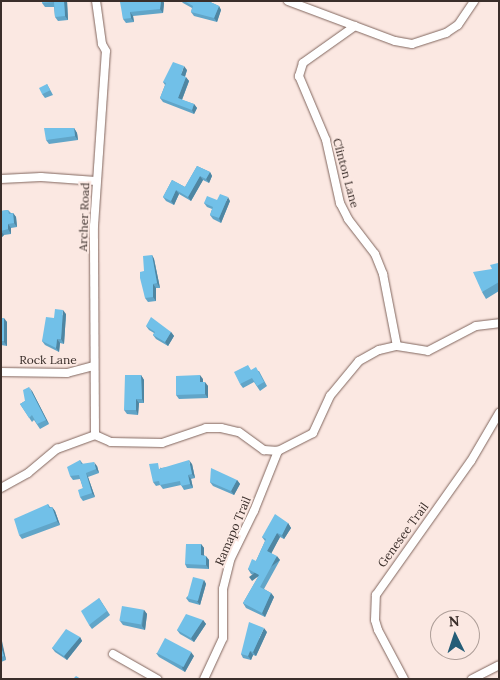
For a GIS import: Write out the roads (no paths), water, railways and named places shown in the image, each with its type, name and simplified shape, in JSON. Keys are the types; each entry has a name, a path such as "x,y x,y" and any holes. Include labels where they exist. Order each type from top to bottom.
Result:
{"street":[{"name":"Archer Road","path":"95,435 93,366 96,181 106,51 102,44 96,1"},
{"path":"288,1 395,41 412,44 446,33 458,25 474,1"},
{"name":"Clinton Lane","path":"355,26 303,63 299,76 326,140 340,203 348,219 376,254 383,274 397,346"},
{"path":"1,179 41,177 96,181"},
{"path":"1,488 28,473 57,449 95,435 111,442 162,443 206,428 221,428 239,432 264,450 278,451 313,433 330,396 359,361 378,350 397,346 428,351 476,326 499,323"},
{"name":"Rock Lane","path":"1,372 68,373 93,366"},
{"name":"Genesee Trail","path":"404,679 378,630 374,608 376,595 471,461 499,413"},
{"name":"Ramapo Trail","path":"204,679 223,638 223,589 230,560 254,511 278,451"},
{"path":"113,654 157,679"},
{"path":"472,679 499,665"}]}
